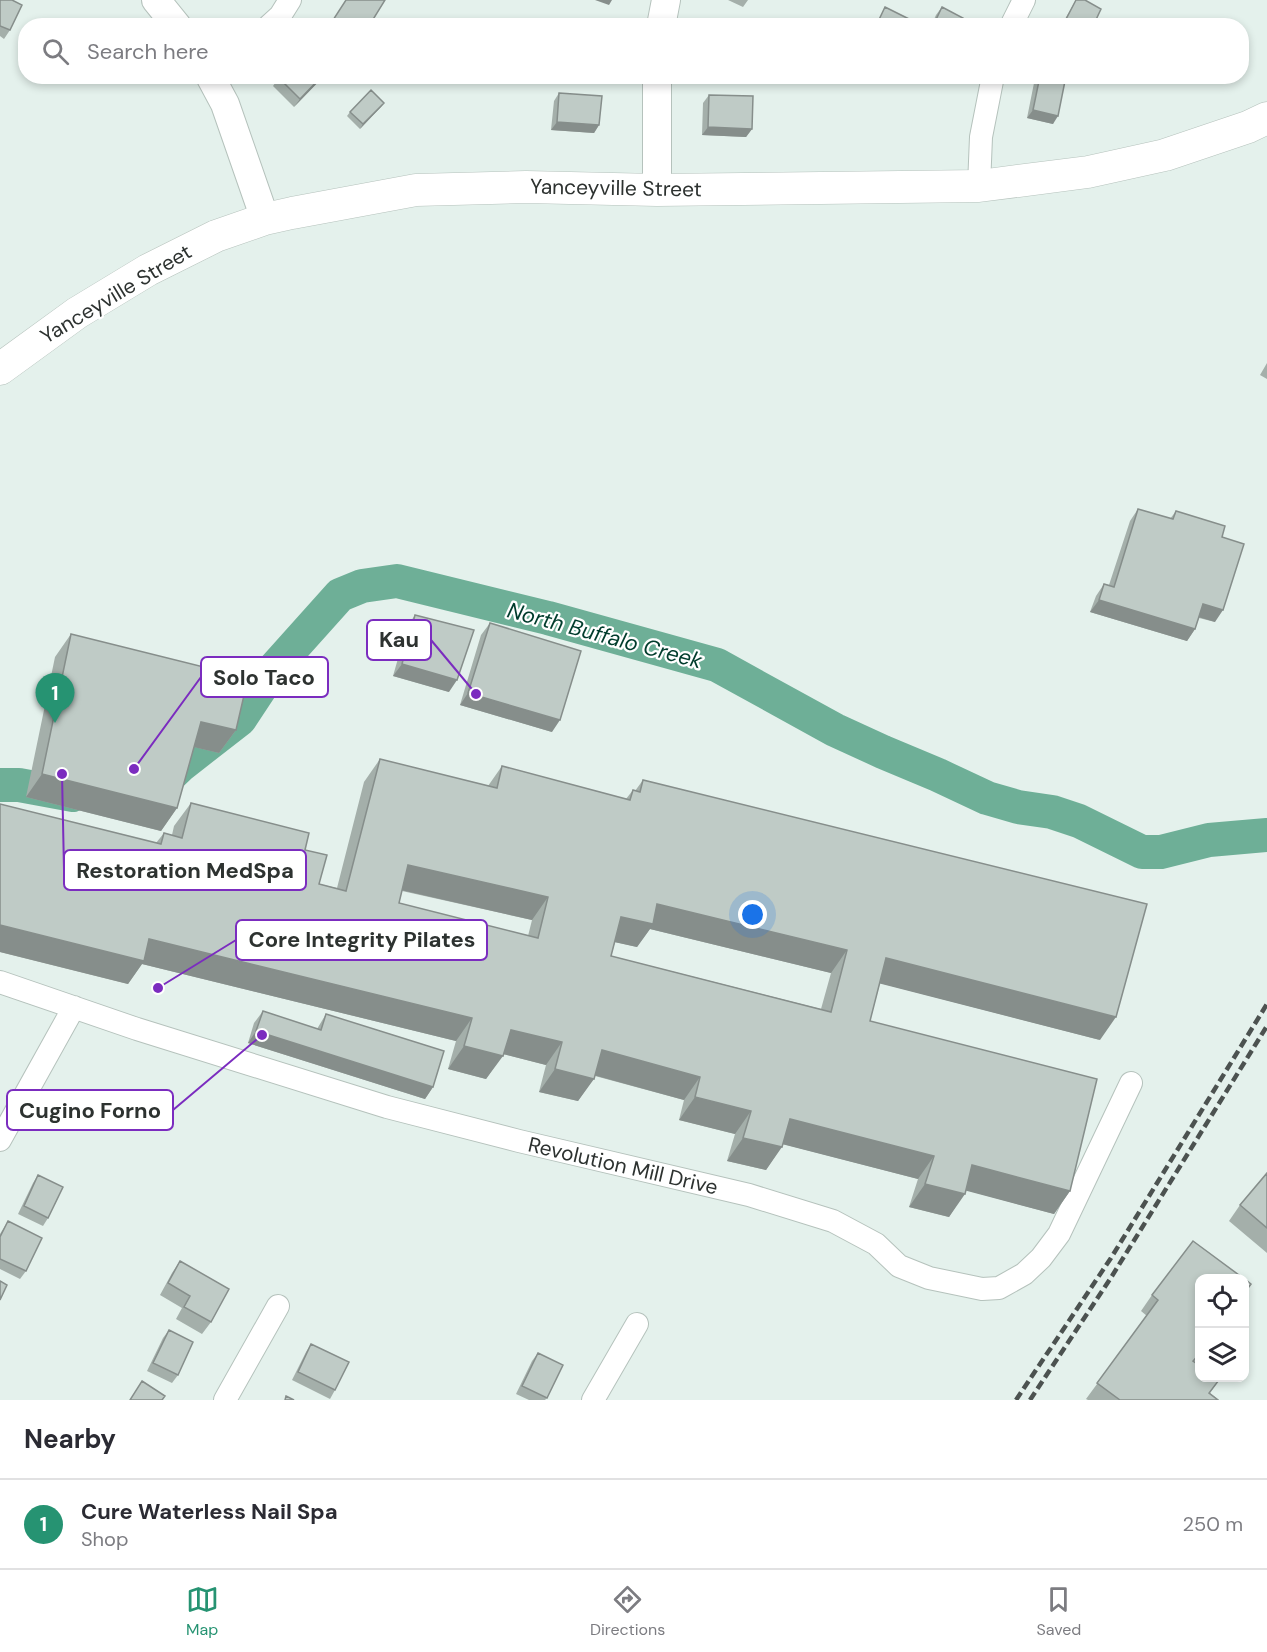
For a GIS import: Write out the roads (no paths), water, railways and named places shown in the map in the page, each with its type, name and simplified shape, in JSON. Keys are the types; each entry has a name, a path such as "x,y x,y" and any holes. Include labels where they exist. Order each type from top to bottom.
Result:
{"main road":[{"name":"Yanceyville Street","path":"0,369 77,313 148,270 216,236 265,219 416,190 526,187 657,190 979,186 1088,172 1165,155 1248,128 1267,118"}],"street":[{"path":"156,0 171,18"},
{"path":"277,18 290,0"},
{"path":"663,18 666,0"},
{"path":"1015,18 1024,0"},
{"path":"214,84 225,104 265,219"},
{"path":"657,84 657,190"},
{"path":"979,186 981,137 991,84"},
{"name":"Revolution Mill Drive","path":"0,982 137,1029 387,1107 519,1141 749,1195 832,1221 876,1244 899,1266 929,1278 981,1289 999,1288 1024,1274 1041,1258 1059,1234 1131,1083"},
{"path":"0,1140 74,1007"},
{"path":"225,1400 278,1306"},
{"path":"593,1400 637,1324"}],"waterway":[{"name":"North Buffalo Creek","path":"157,788 181,765 240,719 271,672 340,595 362,586 397,581 548,618 717,665 835,730 987,798 1018,807 1052,812 1079,821 1142,852 1161,852 1209,840 1267,835"},
{"name":"North Buffalo Creek","path":"0,785 19,785 73,795"}],"railway":[{"path":"1016,1400 1111,1258 1267,1004"},
{"path":"1030,1400 1112,1276 1267,1026"}],"place":[{"name":"Kau","path":"476,694"},
{"name":"Cure Waterless Nail Spa","path":"55,723"},
{"name":"Solo Taco","path":"134,769"},
{"name":"Restoration MedSpa","path":"62,774"},
{"name":"Core Integrity Pilates","path":"158,988"},
{"name":"Cugino Forno","path":"262,1035"}]}
